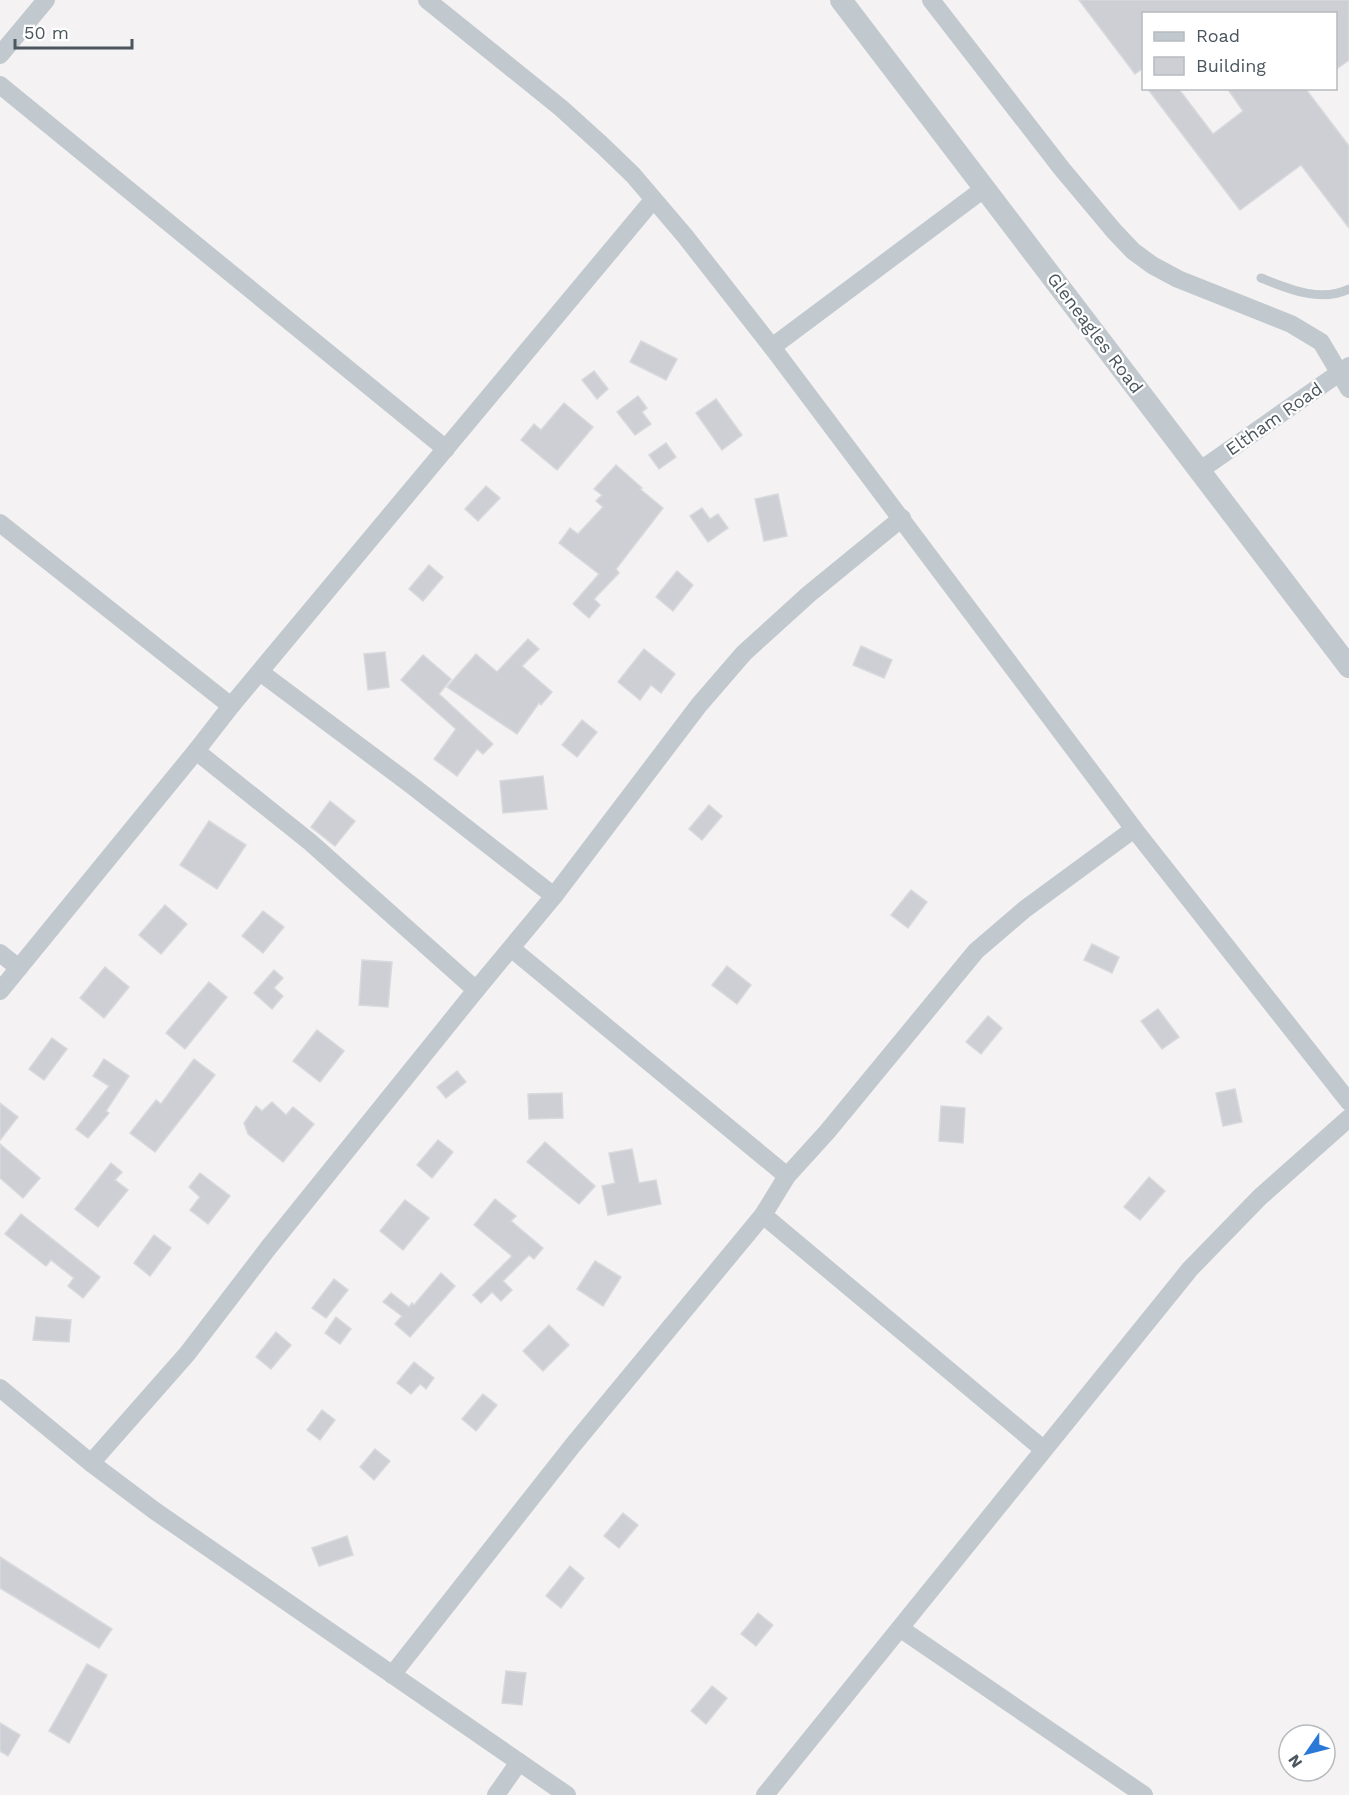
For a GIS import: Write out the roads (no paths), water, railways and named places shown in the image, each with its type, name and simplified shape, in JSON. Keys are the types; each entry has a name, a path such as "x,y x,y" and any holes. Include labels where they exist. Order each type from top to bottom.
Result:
{"street":[{"path":"0,55 46,0"},
{"path":"427,0 561,108 626,168 686,236 902,518 1134,829 1349,1102"},
{"name":"Gleneagles Road","path":"841,0 1349,667"},
{"path":"931,0 1055,160 1133,251 1152,265 1178,279 1290,324 1321,342 1345,369 1349,389"},
{"path":"0,85 446,449"},
{"path":"772,347 985,188"},
{"path":"0,991 231,706 653,200"},
{"name":"Eltham Road","path":"1199,471 1345,369"},
{"path":"92,1463 187,1354 269,1247 476,990 512,949 699,705 744,653 809,594 902,518"},
{"path":"0,523 231,706"},
{"path":"260,672 410,784 554,896"},
{"path":"196,751 310,842 476,990"},
{"path":"392,1675 573,1445 763,1215 787,1176 827,1132 976,951 1025,909 1134,829"},
{"path":"512,949 787,1176"},
{"path":"0,953 19,968"},
{"path":"765,1795 1190,1269 1260,1197 1349,1118"},
{"path":"763,1215 1043,1449"},
{"path":"0,1388 155,1511 567,1795"},
{"path":"901,1629 1144,1795"},
{"path":"496,1795 519,1762"}],"lane":[{"path":"1261,278 1295,291 1319,295 1341,293 1349,289"}]}
